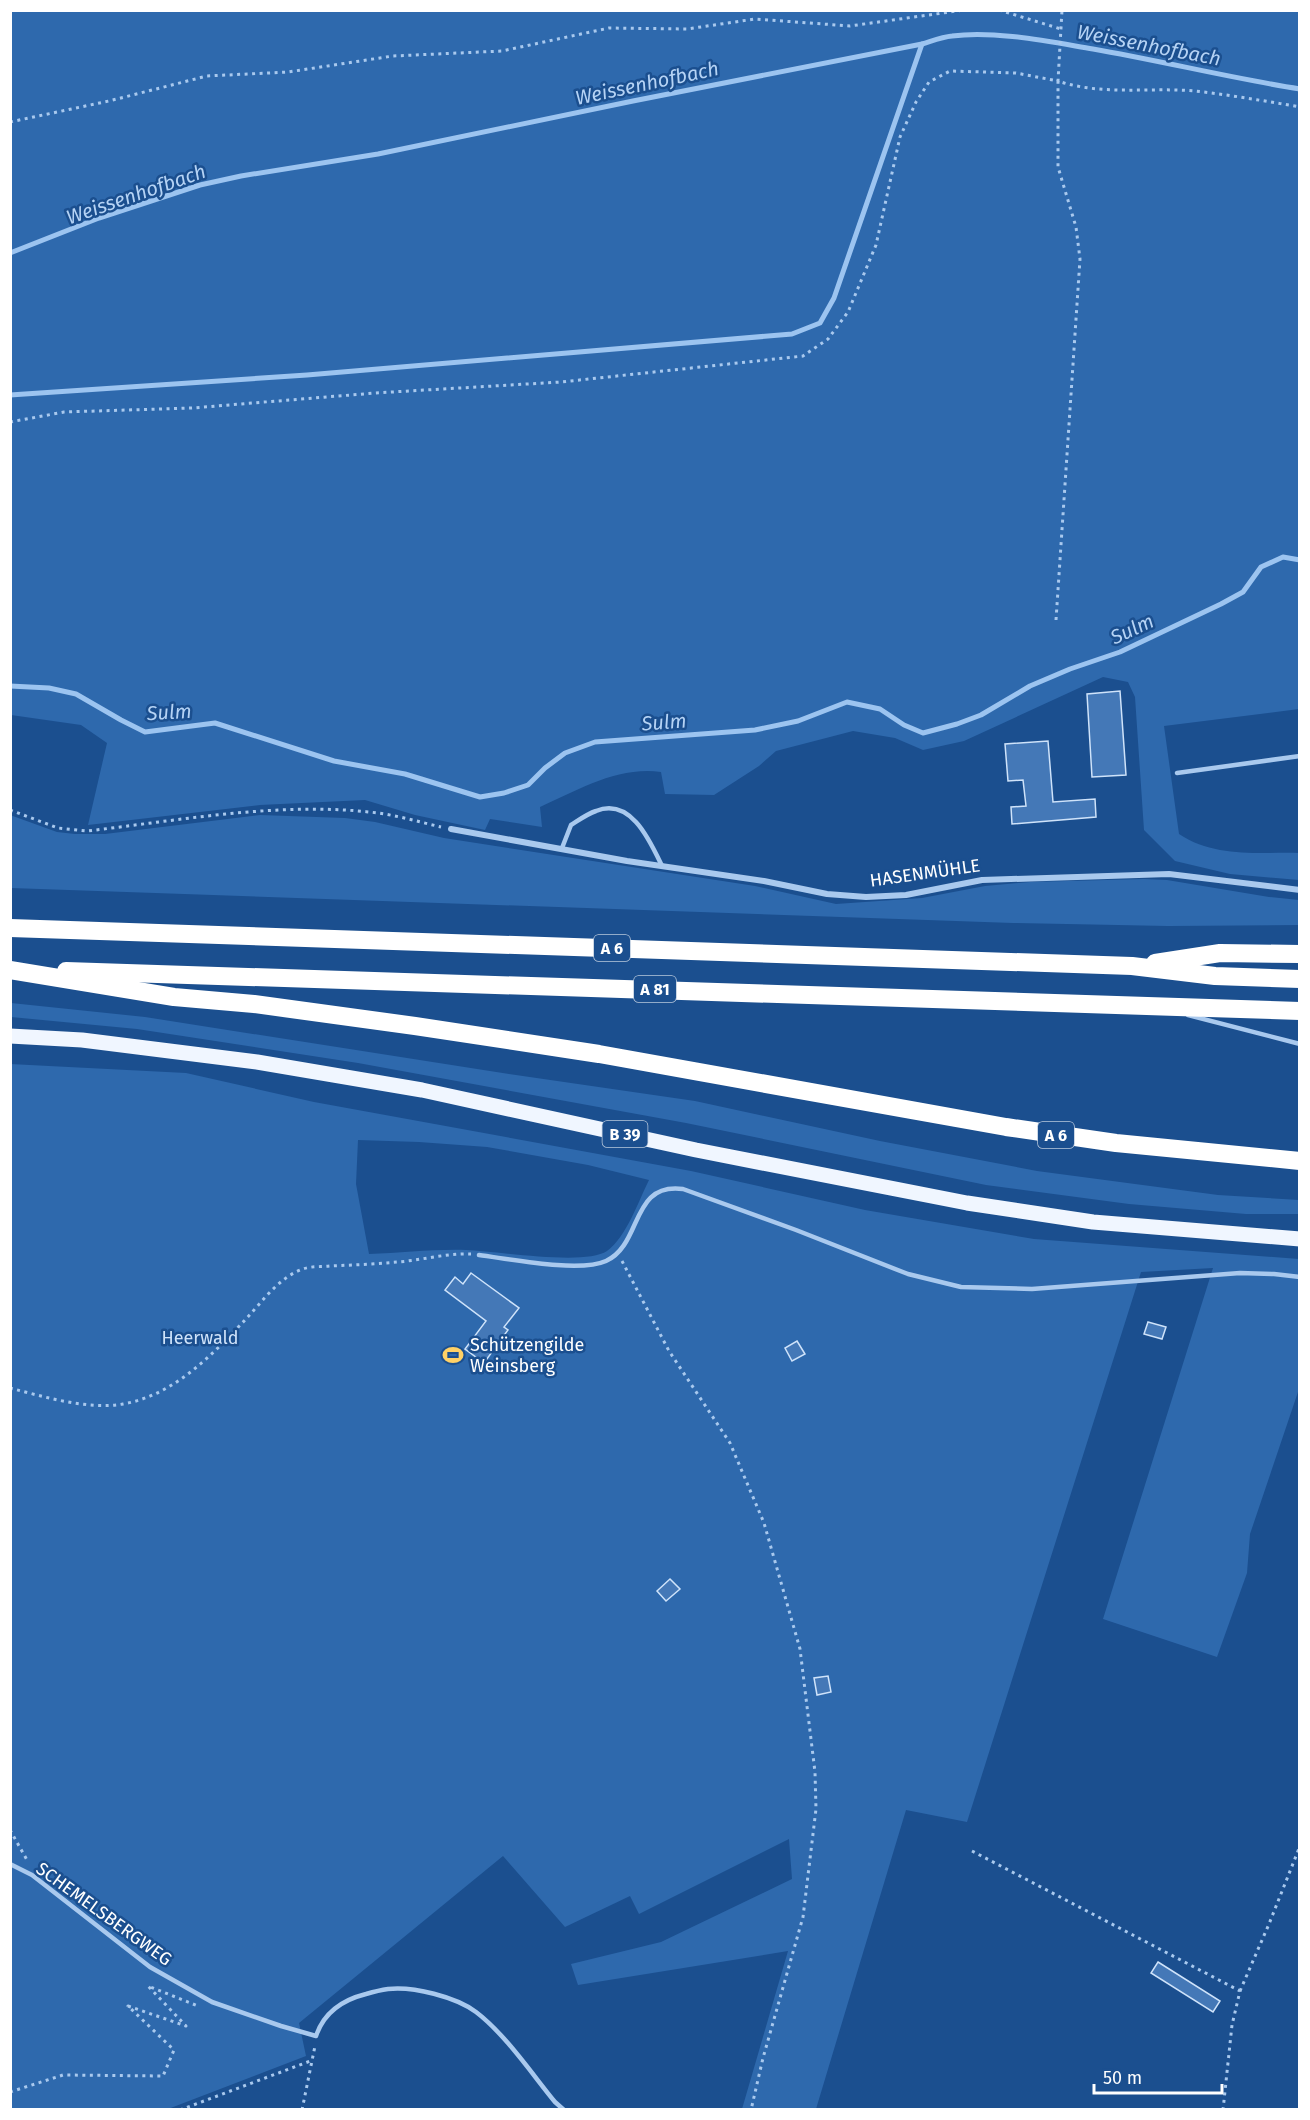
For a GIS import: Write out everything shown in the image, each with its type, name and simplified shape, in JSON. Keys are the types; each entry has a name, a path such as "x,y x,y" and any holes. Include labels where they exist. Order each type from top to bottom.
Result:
{"highway":[{"name":"A 6","path":"10,928 1132,966 1220,953 1299,954"},
{"path":"1132,966 1215,976 1299,979"},
{"name":"A 6","path":"10,970 174,997 254,1004 404,1024 598,1054 1006,1128 1116,1143 1299,1161"},
{"name":"A 81","path":"10,970 541,985 1299,1011"}],"main road":[{"name":"B 39","path":"10,1035 82,1040 257,1062 422,1090 755,1162 967,1203 1093,1222 1299,1239"}],"street":[{"name":"HASENMÜHLE","path":"452,829 662,866 764,881 827,894 866,897 906,895 982,880 1169,874 1299,890"}],"lane":[{"path":"1178,773 1299,756"},
{"path":"562,848 571,825 598,810 616,808 632,817 648,836 662,866"},
{"path":"1153,1007 1299,1044"},
{"path":"479,1255 579,1267 606,1261 618,1254 642,1209 653,1195 670,1187 683,1189 908,1274 961,1287 1032,1288 1240,1273 1299,1277"},
{"name":"SCHEMELSBERGWEG","path":"10,1864 32,1875 150,1967 212,2002 316,2036"},
{"path":"316,2036 320,2023 332,2009 355,1997 389,1989 418,1990 429,1993 475,2011 495,2030 555,2102 564,2109"}],"path":[{"path":"10,122 109,101 207,76 288,72 393,56 502,51 609,28 687,29 755,19 850,26 964,10"},
{"path":"999,10 1061,29"},
{"path":"1056,620 1080,259 1076,227 1058,167 1058,61 1062,10"},
{"path":"10,422 64,412 192,408 375,393 561,382 803,356 828,339 848,312 876,245 900,137 916,102 929,82 950,71 1016,73 1078,87 1131,91 1194,91 1299,107"},
{"path":"10,810 58,828 87,831 265,811 305,809 379,813 452,829"},
{"path":"618,1254 669,1351 730,1443 764,1523 800,1649 815,1772 816,1809 803,1917 751,2109"},
{"path":"10,1388 58,1400 91,1404 122,1404 140,1399 177,1383 194,1370 234,1332 283,1279 303,1268 402,1262 442,1255 479,1255"},
{"path":"10,1830 31,1867 32,1875"},
{"path":"1223,2109 1232,2025 1240,1991 1299,1846"},
{"path":"972,1851 1240,1991"},
{"path":"10,2092 63,2075 163,2076 174,2050 128,2006 186,2026 148,1986 193,2006 204,2007 212,2002"},
{"path":"302,2109 316,2036"},
{"path":"180,2109 313,2060"}],"green space":[{"path":"11,10 1299,11 1299,709 1164,726 1179,834 1193,842 1222,850 1299,853 1299,880 1230,874 1175,861 1144,830 1135,697 1128,682 1103,677 964,741 923,750 895,738 853,731 776,751 759,766 714,795 665,794 661,772 645,771 614,776 540,807 542,827 490,819 485,830 415,815 365,800 260,805 88,825 107,743 81,725 11,715"},
{"path":"10,815 57,832 75,834 105,834 260,815 345,818 375,822 444,838 755,886 836,904 922,898 985,886 1030,882 1167,880 1299,900 1299,925 1168,926 1013,923 11,888"},
{"path":"11,1003 145,1017 695,1101 880,1141 1037,1171 1218,1195 1299,1200 1299,1214 1246,1214 1129,1204 986,1185 686,1123 358,1063 137,1029 11,1017"},
{"name":"Heerwald","path":"10,1064 186,1073 314,1102 691,1171 865,1210 1034,1239 1299,1259 1299,1389 1250,1534 1247,1573 1217,1657 1103,1619 1213,1268 1141,1272 967,1822 906,1810 816,2109 742,2109 788,1951 578,1985 571,1964 661,1942 792,1879 789,1839 639,1914 630,1896 565,1927 503,1856 299,2023 306,2056 168,2109 11,2109","holes":["358,1140 487,1147 588,1165 649,1180 620,1237 607,1251 596,1255 561,1258 454,1250 369,1254 356,1184"]}],"building":[{"path":"1120,691 1126,775 1092,777 1087,694"},
{"path":"1048,741 1053,802 1095,799 1096,817 1012,824 1011,807 1026,806 1023,780 1008,781 1005,744"},
{"path":"471,1273 519,1308 504,1327 508,1330 484,1363 465,1349 486,1321 445,1290 455,1277 463,1284"},
{"path":"1148,1322 1166,1327 1162,1339 1144,1334"},
{"path":"797,1341 805,1354 792,1361 785,1348"},
{"path":"670,1579 680,1589 666,1601 657,1591"},
{"path":"828,1676 831,1692 817,1695 814,1678"},
{"path":"1158,1962 1220,2001 1213,2012 1151,1973"}],"waterway":[{"name":"Weissenhofbach","path":"10,253 99,218 200,185 241,176 378,154 952,36 986,35 1041,40 1300,89"},
{"path":"10,395 307,375 792,334 820,323 834,298 922,44"},
{"name":"Sulm","path":"10,686 49,688 76,694 145,732 215,723 334,761 405,774 480,797 504,793 528,785 565,753 595,742 755,730 798,721 847,702 880,709 904,725 923,733 957,724 981,715 1030,686 1120,652 1221,604 1243,592 1261,567 1283,557 1300,560"}],"place":[{"name":"Schützengilde Weinsberg","path":"453,1355"}]}
